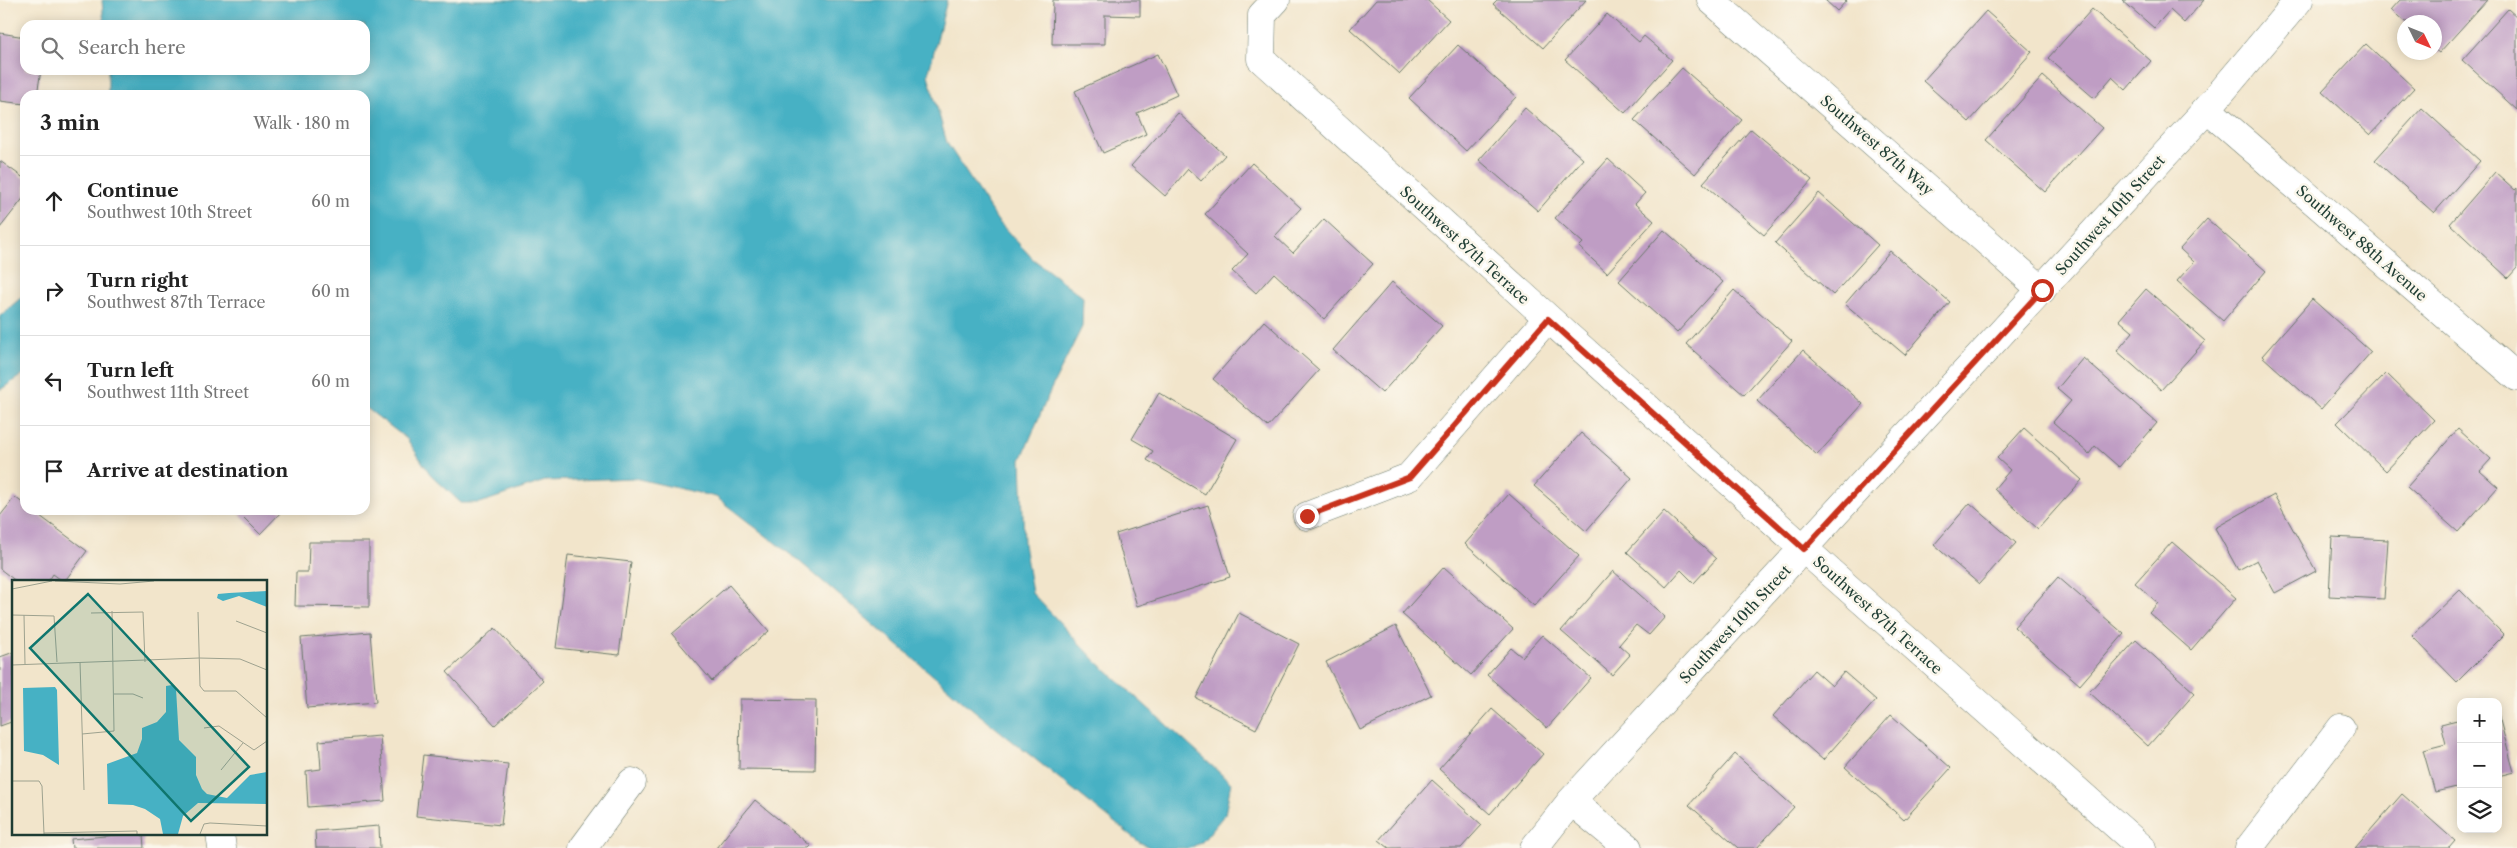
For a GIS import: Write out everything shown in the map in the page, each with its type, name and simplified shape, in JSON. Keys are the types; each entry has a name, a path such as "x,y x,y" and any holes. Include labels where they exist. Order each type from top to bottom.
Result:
{"street":[{"name":"Southwest 87th Terrace","path":"1276,0 1262,16 1260,59 1804,549 2142,848"},
{"name":"Southwest 87th Way","path":"1711,0 2042,290"},
{"name":"Southwest 10th Street","path":"1534,848 1571,801 2207,109 2299,0"},
{"name":"Southwest 88th Avenue","path":"2207,109 2517,377"},
{"path":"1307,516 1410,477 1548,319"},
{"path":"2249,848 2341,728"},
{"path":"583,848 632,782"},
{"path":"1571,801 1628,848"}],"water":[{"path":"102,0 947,0 928,75 947,143 997,220 1033,259 1083,297 1082,327 1051,389 1021,460 1024,544 1032,593 1096,661 1231,783 1225,814 1202,842 1190,848 1151,848 1139,842 976,712 800,562 716,497 634,478 545,481 480,503 461,503 430,474 407,439 370,411 370,90 108,90 108,75 370,75 370,20 104,20"},
{"path":"20,298 20,376 0,390 0,316"}],"building":[{"path":"1053,0 1140,0 1140,16 1105,15 1105,44 1052,44"},
{"path":"1376,0 1427,0 1449,20 1400,74 1350,29"},
{"path":"1497,0 1586,0 1543,48 1493,4"},
{"path":"1825,0 1847,0 1837,11"},
{"path":"2122,0 2204,0 2184,23 2170,10 2154,28"},
{"path":"2400,0 2487,0 2442,50 2442,15 2397,15 2391,10"},
{"path":"2092,9 2151,61 2126,90 2112,77 2094,98 2048,58"},
{"path":"2508,9 2517,17 2517,110 2462,60"},
{"path":"1986,11 2032,52 1969,122 1923,81"},
{"path":"1607,14 1639,42 1644,36 1672,60 1625,113 1565,60"},
{"path":"0,33 20,36 20,75 40,75 38,90 20,90 20,103 0,101"},
{"path":"2366,44 2414,88 2370,135 2322,91"},
{"path":"1458,45 1516,97 1466,151 1409,98"},
{"path":"1158,54 1177,95 1137,113 1146,134 1103,153 1075,91"},
{"path":"1682,68 1742,120 1695,174 1634,120"},
{"path":"2043,76 2102,128 2045,192 1986,140"},
{"path":"1525,108 1583,159 1538,211 1479,160"},
{"path":"2422,108 2480,161 2434,213 2375,160"},
{"path":"1178,113 1225,155 1201,181 1188,169 1165,196 1131,166"},
{"path":"1751,129 1812,180 1764,235 1703,183"},
{"path":"1608,159 1645,193 1635,204 1654,221 1607,273 1579,247 1583,243 1555,218"},
{"path":"0,161 20,175 20,202 0,228"},
{"path":"1252,163 1301,208 1275,236 1293,253 1324,219 1373,264 1324,319 1274,273 1256,293 1232,271 1248,254 1205,214"},
{"path":"2495,172 2515,190 2517,188 2517,268 2508,278 2450,224"},
{"path":"1819,193 1878,245 1833,295 1775,243"},
{"path":"2207,219 2266,271 2223,321 2177,281 2194,262 2180,249"},
{"path":"1664,230 1723,282 1677,333 1619,281"},
{"path":"1890,251 1950,302 1905,355 1845,304"},
{"path":"1392,282 1442,326 1382,393 1333,350"},
{"path":"2146,289 2205,341 2161,390 2117,351 2133,332 2119,320"},
{"path":"1734,290 1792,341 1744,395 1686,344"},
{"path":"2312,299 2371,352 2321,409 2262,356"},
{"path":"1264,321 1319,370 1268,427 1213,379"},
{"path":"1803,350 1863,404 1817,455 1757,401"},
{"path":"2083,358 2157,423 2119,467 2095,446 2089,454 2053,422 2071,401 2057,389"},
{"path":"2386,373 2434,420 2386,471 2337,423"},
{"path":"1159,393 1237,439 1205,494 1147,460 1153,451 1132,439"},
{"path":"2024,428 2082,480 2038,529 1994,489 2010,470 1997,458"},
{"path":"2458,429 2491,459 2480,471 2498,487 2458,532 2407,487"},
{"path":"1581,433 1632,478 1586,531 1534,486"},
{"path":"1509,494 1579,556 1534,606 1465,544"},
{"path":"2274,495 2316,571 2275,593 2257,560 2238,570 2215,528"},
{"path":"15,497 20,501 20,515 39,515 87,551 65,580 61,580 53,574 49,580 14,580 0,569 0,516"},
{"path":"1970,503 2016,543 1979,584 1934,545"},
{"path":"1208,505 1230,577 1137,606 1116,534"},
{"path":"1664,511 1716,559 1694,583 1681,570 1666,587 1627,552"},
{"path":"241,515 278,515 260,534"},
{"path":"2332,537 2388,540 2384,599 2329,596"},
{"path":"309,542 369,542 369,607 295,606 296,572 308,572"},
{"path":"2172,542 2236,598 2191,650 2149,613 2158,603 2135,583"},
{"path":"568,555 631,562 619,655 556,648"},
{"path":"1444,567 1513,629 1471,675 1402,614"},
{"path":"1613,571 1665,617 1649,635 1636,625 1619,645 1630,655 1612,675 1561,631"},
{"path":"2058,577 2124,634 2080,685 2014,627"},
{"path":"729,585 769,631 712,681 672,634"},
{"path":"2460,590 2504,635 2457,682 2412,636"},
{"path":"1239,613 1299,644 1256,729 1196,698"},
{"path":"1396,626 1431,695 1360,730 1326,662"},
{"path":"495,628 543,681 495,725 447,672"},
{"path":"370,632 376,702 307,708 301,638"},
{"path":"1542,635 1591,678 1547,728 1487,675 1511,648 1522,657"},
{"path":"2136,640 2195,693 2148,746 2089,692"},
{"path":"12,653 12,722 0,726 0,657"},
{"path":"1814,670 1832,686 1844,672 1876,700 1823,760 1773,716"},
{"path":"740,699 816,700 815,770 739,769"},
{"path":"1492,709 1543,754 1490,814 1439,769"},
{"path":"1891,715 1951,768 1904,820 1845,767"},
{"path":"2457,720 2457,787 2435,792 2423,750 2446,744 2441,724"},
{"path":"2502,728 2514,772 2502,775"},
{"path":"380,736 385,801 308,807 306,771 321,769 319,741"},
{"path":"1735,754 1794,807 1757,848 1738,848 1689,805"},
{"path":"423,755 508,764 501,825 416,816"},
{"path":"1432,780 1482,825 1461,848 1389,848 1379,840"},
{"path":"2402,794 2455,841 2449,848 2355,848"},
{"path":"755,800 811,846 809,848 716,848"},
{"path":"379,826 380,848 316,848 315,831"},
{"path":"105,836 143,836 144,848 72,848 71,839"}],"route":[{"path":"1307,516 1410,477 1548,319 1804,549 2042,290"}]}
